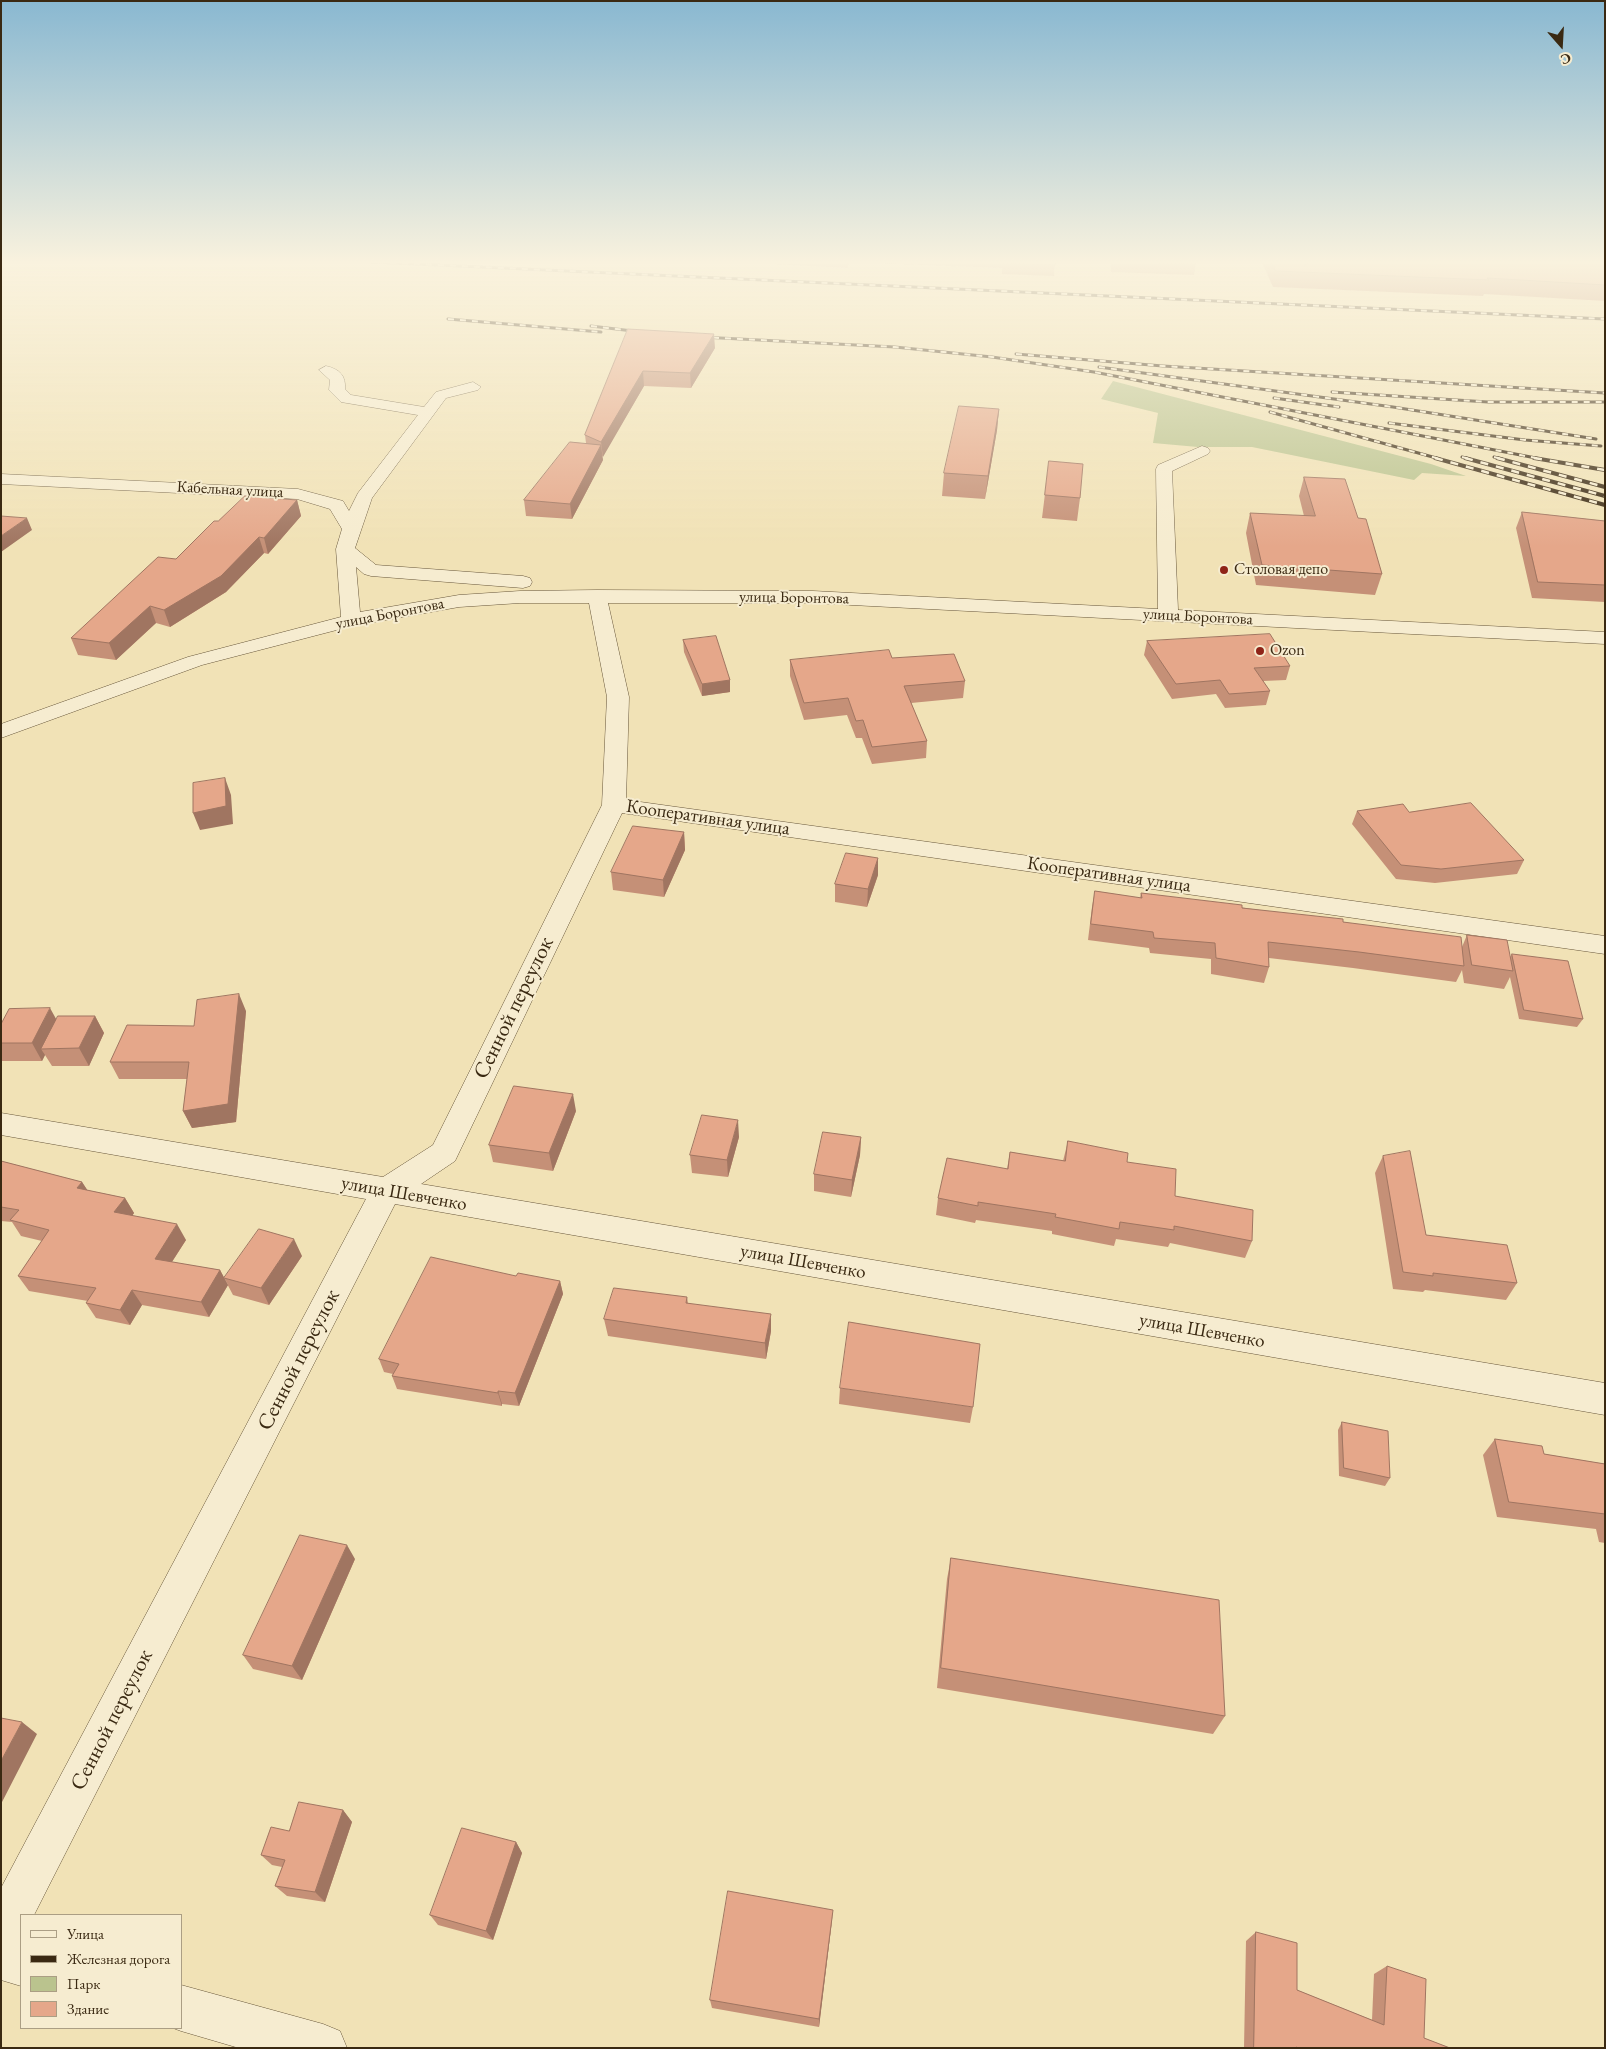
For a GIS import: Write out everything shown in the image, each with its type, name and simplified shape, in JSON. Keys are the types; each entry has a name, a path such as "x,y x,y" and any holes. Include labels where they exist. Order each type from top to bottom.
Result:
{"street":[{"path":"326,370 338,378 337,390 346,399 428,412"},
{"path":"351,620 345,549 364,497 441,395 473,386"},
{"path":"1168,615 1164,469 1202,451"},
{"name":"Кабельная улица","path":"1,479 298,494 337,505 351,529"},
{"path":"345,549 371,570 711,598"},
{"path":"597,596 618,697 614,805"},
{"name":"улица Боронтова","path":"1,732 195,662 351,620 459,601 520,597 813,597 1605,638"},
{"path":"1,718 29,722"},
{"name":"Кооперативная улица","path":"614,805 1605,945"},
{"name":"Сенной переулок","path":"1,1934 386,1191 444,1153 614,805"},
{"name":"улица Шевченко","path":"1,1124 1605,1399"},
{"path":"1,1957 20,1963"},
{"path":"182,2008 323,2048"}],"green space":[{"path":"1113,381 1431,464 1466,476 1422,473 1414,480 1252,447 1198,447 1153,443 1158,413 1101,399"}],"building":[{"path":"617,356 701,356 690,373 643,371 601,442 585,435"},
{"path":"959,406 999,409 988,476 944,473"},
{"path":"570,442 601,445 570,504 524,500"},
{"path":"1049,461 1083,464 1080,498 1045,495"},
{"path":"1304,477 1345,479 1358,518 1366,519 1382,574 1262,565 1250,513 1315,516"},
{"path":"245,496 297,500 264,538 259,537 221,576 164,610 150,606 109,643 71,638 158,557 176,559 214,521 218,521"},
{"path":"1522,512 1605,521 1605,585 1538,582"},
{"path":"1,516 27,518 1,536"},
{"path":"1270,634 1290,666 1254,668 1270,691 1229,694 1220,680 1176,684 1147,641"},
{"path":"716,636 730,680 702,684 683,640"},
{"path":"889,650 892,658 954,654 965,681 904,686 927,741 872,747 863,720 856,721 848,698 804,703 790,660"},
{"path":"225,778 226,806 193,813 193,783"},
{"path":"1471,803 1524,860 1441,869 1401,865 1357,811 1403,804 1409,812"},
{"path":"633,826 684,832 663,880 611,872"},
{"path":"846,853 878,858 868,889 835,884"},
{"path":"1095,891 1142,898 1141,893 1242,905 1242,908 1343,919 1343,922 1461,937 1464,966 1268,942 1269,967 1216,958 1215,943 1154,938 1153,932 1091,924"},
{"path":"1467,935 1507,940 1513,971 1472,965"},
{"path":"1512,954 1568,961 1583,1019 1524,1010"},
{"path":"239,994 228,1104 183,1111 189,1062 110,1062 127,1025 194,1026 197,1000"},
{"path":"50,1008 32,1043 1,1043 1,1024 9,1009"},
{"path":"58,1016 95,1016 79,1048 41,1049"},
{"path":"514,1086 573,1094 549,1153 489,1145"},
{"path":"702,1115 738,1120 727,1160 690,1155"},
{"path":"823,1132 861,1137 852,1180 814,1174"},
{"path":"1068,1141 1128,1153 1127,1162 1176,1169 1175,1196 1253,1210 1252,1241 1174,1226 1174,1230 1120,1222 1119,1229 1055,1217 1056,1214 978,1202 978,1206 938,1198 947,1158 1008,1169 1010,1152 1065,1161"},
{"path":"1410,1151 1426,1235 1507,1245 1517,1283 1433,1273 1433,1276 1403,1272 1383,1156"},
{"path":"1,1161 82,1182 77,1188 125,1198 114,1212 177,1224 155,1259 220,1270 201,1302 132,1290 120,1310 86,1303 96,1288 18,1276 49,1230 10,1220 19,1210 1,1207"},
{"path":"259,1229 294,1239 261,1288 224,1278"},
{"path":"431,1257 516,1276 518,1273 560,1281 515,1393 498,1391 498,1393 392,1376 399,1364 379,1359"},
{"path":"614,1288 687,1297 686,1303 771,1314 765,1343 604,1319"},
{"path":"849,1322 980,1344 973,1407 840,1388"},
{"path":"1342,1422 1388,1431 1390,1478 1344,1468"},
{"path":"1495,1439 1542,1446 1544,1454 1605,1464 1605,1514 1509,1502"},
{"path":"300,1535 347,1545 292,1666 243,1655"},
{"path":"951,1558 1219,1600 1225,1716 941,1668"},
{"path":"1,1718 22,1722 1,1761"},
{"path":"299,1802 343,1810 315,1892 275,1886 285,1860 261,1855 271,1827 289,1831"},
{"path":"462,1828 516,1842 486,1931 430,1915"},
{"path":"728,1891 833,1910 819,2019 710,2000"},
{"path":"1256,1932 1297,1943 1297,1990 1384,2025 1387,1966 1426,1979 1424,2038 1450,2048 1254,2048"}],"railway":[{"path":"979,356 1094,372 1541,459"},
{"path":"1036,356 1163,366 1605,393"},
{"path":"1099,367 1393,407 1596,439"},
{"path":"1332,392 1488,402 1605,402"},
{"path":"1274,398 1339,407"},
{"path":"1270,412 1440,459"},
{"path":"1389,423 1525,440 1601,446"},
{"path":"1462,457 1470,459"},
{"path":"1494,457 1502,459"},
{"path":"1435,458 1605,505"},
{"path":"1465,458 1605,496"},
{"path":"1497,458 1605,487"},
{"path":"1534,458 1605,470"}],"place":[{"name":"Столовая депо","path":"1224,570"},
{"name":"Ozon","path":"1260,651"}]}
